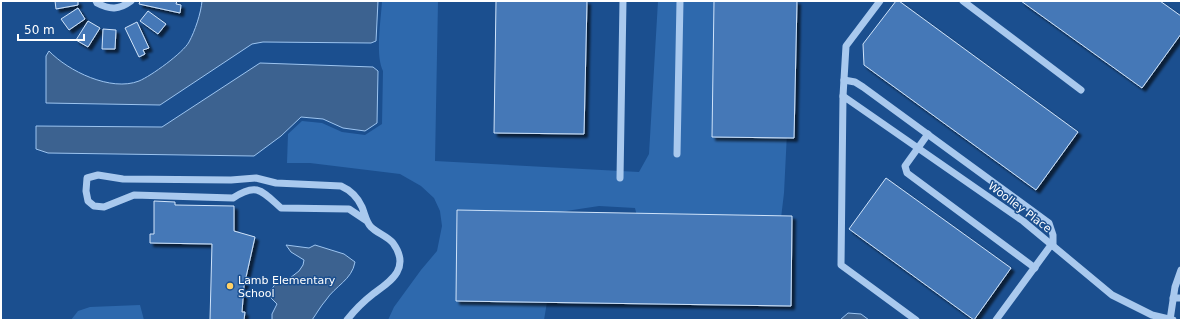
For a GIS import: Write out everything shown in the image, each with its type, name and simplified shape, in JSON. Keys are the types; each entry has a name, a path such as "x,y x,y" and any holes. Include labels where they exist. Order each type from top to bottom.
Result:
{"street":[{"path":"96,1 107,8 120,8 130,1"},
{"path":"620,178 623,1"},
{"path":"678,154 680,1"},
{"path":"880,1 846,46 843,96 841,266 916,320"},
{"path":"963,1 1081,90"},
{"path":"844,80 855,82 863,87 1049,222 1053,235 1052,246 996,320"},
{"name":"Woolley Place","path":"843,96 1023,221 1112,295 1152,315 1171,320"},
{"path":"928,134 906,166 907,173 1035,268"},
{"path":"347,320 373,295 389,284 396,275 400,264 399,254 392,242 371,227 361,206 349,190 341,186 276,183 256,178 231,180 123,179 98,175 87,178 86,191 88,201 94,206 104,207 134,195 233,198 244,190 256,189 265,193 281,208 349,209 367,221"},
{"path":"1171,320 1173,298 1181,270"},
{"path":"1173,298 1181,298"}],"shaded area":[{"path":"202,1 378,1 376,41 371,43 263,42 252,44 160,105 46,103 46,56 49,51 67,66 91,78 103,82 128,84 139,81 166,64 186,47 195,27"},
{"path":"382,1 438,1 435,161 639,172 649,154 658,1 791,1 792,32 784,193 776,260 638,221 635,208 599,206 553,213 553,266 544,320 388,320 394,307 437,251 442,226 440,211 434,198 421,186 400,174 310,163 287,163 288,134 302,121 322,123 342,132 365,135 382,124 383,71 379,56 379,47"},
{"path":"260,63 373,67 378,71 377,123 365,131 343,128 323,119 301,117 281,136 254,156 48,153 36,149 36,126 162,127"},
{"path":"286,245 309,248 315,245 344,254 355,262 350,274 330,295 312,320 272,320 272,314 277,304 271,298 271,290 276,283 290,278 299,271 304,260 291,252"},
{"path":"140,305 144,320 71,320 78,311 90,307"},
{"path":"848,313 861,314 869,320 840,320"}],"building":[{"path":"55,1 78,1 78,5 56,9"},
{"path":"140,1 177,1 176,4 181,5 180,13 139,4"},
{"path":"496,1 587,1 584,134 494,133"},
{"path":"714,1 797,1 794,138 712,137"},
{"path":"896,1 899,1 1078,132 1036,190 864,65 863,44"},
{"path":"1021,1 1160,1 1181,16 1181,34 1142,88"},
{"path":"78,8 85,19 69,30 61,19"},
{"path":"148,11 166,24 158,34 140,21"},
{"path":"88,21 100,28 88,47 76,40"},
{"path":"137,22 149,48 143,50 145,54 139,57 125,28"},
{"path":"103,29 116,30 115,49 102,49"},
{"path":"886,178 1011,268 974,320 849,229"},
{"path":"154,201 175,202 175,205 234,206 234,231 255,237 244,286 242,312 245,312 244,320 210,320 212,244 150,243 150,234 154,234"},
{"path":"457,210 792,216 791,306 456,301"}],"place":[{"name":"Lamb Elementary School","path":"230,286"}]}
